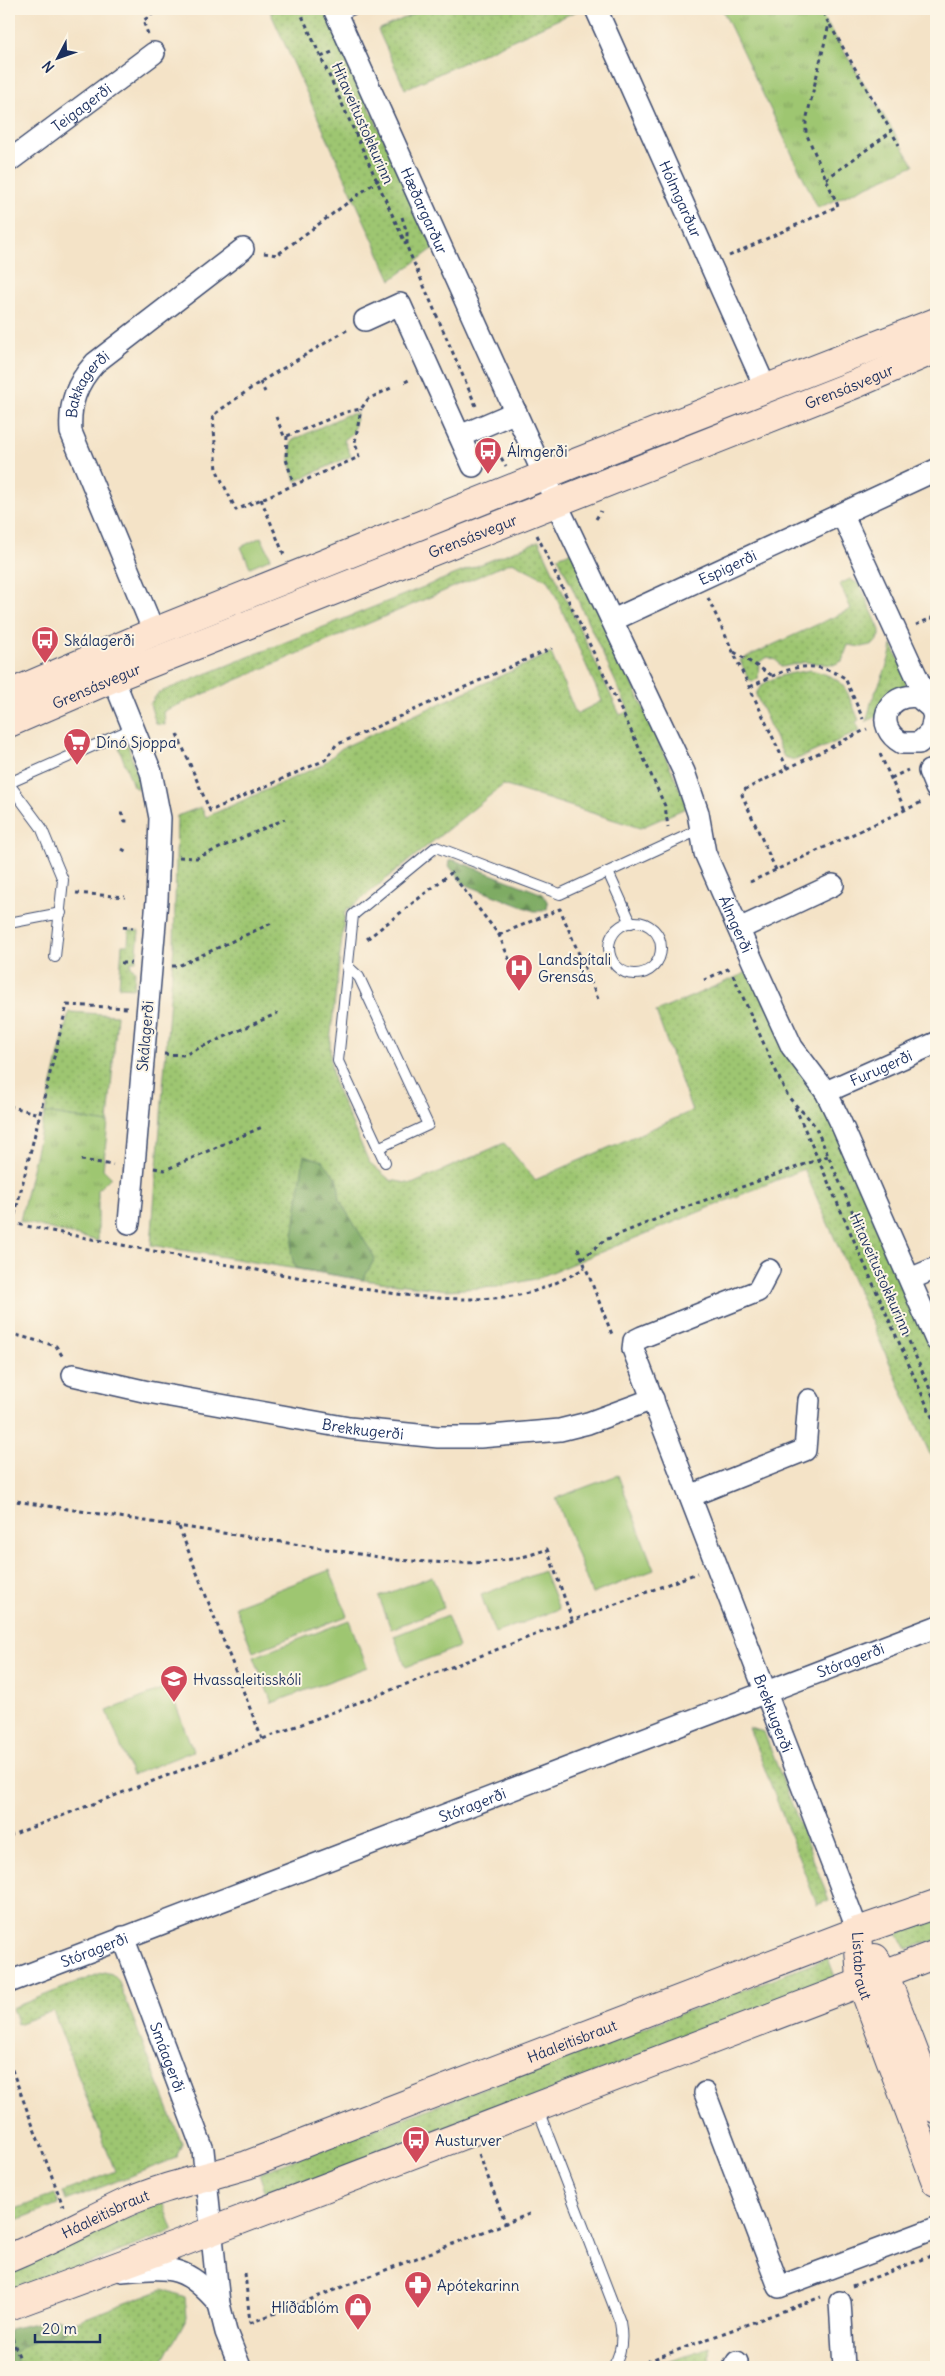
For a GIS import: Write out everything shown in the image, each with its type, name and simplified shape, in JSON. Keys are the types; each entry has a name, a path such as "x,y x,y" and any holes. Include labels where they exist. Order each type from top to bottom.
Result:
{"main road":[{"name":"Grensásvegur","path":"9,694 154,632 544,475 936,322"},
{"name":"Grensásvegur","path":"9,724 113,678 849,386 936,349"},
{"name":"Háaleitisbraut","path":"9,2258 131,2201 180,2183 258,2161 858,1931 936,1904"},
{"name":"Listabraut","path":"858,1931 936,2182"},
{"path":"9,2306 212,2231 936,1954"},
{"name":"Listabraut","path":"873,1977 936,2108"}],"street":[{"name":"Hólmgarður","path":"596,9 766,388"},
{"name":"Hæðargarður","path":"342,11 556,501"},
{"name":"Teigagerði","path":"9,161 154,53"},
{"name":"Bakkagerði","path":"154,632 71,432 72,402 84,374 95,363 244,249"},
{"path":"365,320 400,304 473,466"},
{"path":"460,436 516,412"},
{"name":"Espigerði","path":"613,620 936,470"},
{"name":"Álmgerði","path":"556,501 684,772 698,813 705,853 739,930 792,1046 826,1092 936,1340"},
{"path":"842,514 931,708"},
{"name":"Skálagerði","path":"113,678 152,772 160,818 157,891 129,1223"},
{"path":"739,930 833,885"},
{"name":"Furugerði","path":"826,1092 936,1043"},
{"path":"910,1279 936,1268"},
{"path":"634,1341 758,1291 769,1270"},
{"name":"Brekkugerði","path":"634,1341 633,1349 858,1931"},
{"name":"Brekkugerði","path":"73,1375 148,1392 348,1428 438,1437 480,1437 560,1430 588,1423 652,1399"},
{"path":"690,1496 805,1450 809,1400"},
{"name":"Stóragerði","path":"9,1982 936,1627"},
{"name":"Smáagerði","path":"123,1937 200,2140 206,2177"},
{"path":"705,2094 779,2286 936,2228"},
{"path":"206,2177 219,2304 226,2332 240,2367"},
{"path":"99,2273 165,2268 175,2270 194,2279 219,2304"},
{"path":"836,2295 844,2367"}],"lane":[{"path":"55,957 63,880 41,826 9,784 134,728"},
{"path":"384,1162 338,1061 353,915 436,847 560,894 701,829"},
{"path":"608,872 631,923"},
{"path":"9,923 60,913"},
{"path":"631,923 646,924 653,929 661,946 657,963 643,974 634,975 617,968 609,952 613,934 619,927 631,923"},
{"path":"347,966 359,977 428,1125 378,1148"},
{"path":"537,2106 620,2322 622,2342 620,2352 612,2367"}],"path":[{"path":"154,53 143,21 159,9"},
{"name":"Hitaveitustokkurinn","path":"299,9 407,247 477,409"},
{"path":"821,9 899,145"},
{"path":"710,264 838,206 806,133 806,121 830,24"},
{"path":"826,179 891,132"},
{"path":"244,249 277,255 385,175"},
{"path":"400,210 407,233 407,247"},
{"path":"365,320 260,382 213,415 217,471 236,510 359,457 355,442 362,409 368,398 391,388"},
{"path":"260,382 265,392"},
{"path":"276,417 284,436 288,436 346,412 362,409"},
{"path":"288,436 286,459 294,485"},
{"path":"492,441 510,473"},
{"path":"261,499 286,560"},
{"path":"542,542 662,798 669,830"},
{"path":"700,580 787,768"},
{"path":"916,625 936,616"},
{"path":"177,734 210,811 325,760 336,745 552,648"},
{"path":"734,652 773,676"},
{"path":"750,687 796,667 808,666 833,671 845,678 872,737"},
{"path":"776,870 742,795 747,787 868,729"},
{"path":"876,745 905,810"},
{"path":"750,882 905,810 931,786"},
{"path":"120,814 122,814 125,821 128,821"},
{"path":"183,857 197,858 286,819"},
{"path":"122,849 127,852"},
{"path":"365,948 366,940 451,873 499,935 518,980"},
{"path":"63,892 125,897"},
{"path":"499,935 560,909 598,999"},
{"path":"167,966 178,966 274,922"},
{"path":"704,980 730,968"},
{"path":"9,1238 66,1005 115,1008"},
{"path":"144,1052 184,1055 278,1013"},
{"path":"9,1106 39,1114"},
{"name":"Hitaveitustokkurinn","path":"795,1106 936,1426"},
{"path":"134,1166 165,1170 262,1128"},
{"path":"816,1128 936,1403"},
{"path":"582,1259 605,1240 686,1207 828,1156"},
{"path":"81,1160 109,1165"},
{"path":"12,1223 144,1250 377,1291 446,1298 482,1299 521,1294 562,1280 585,1268"},
{"path":"578,1248 612,1337 634,1341"},
{"path":"9,1333 56,1346 73,1375"},
{"path":"9,1500 365,1555 427,1562 505,1559 547,1549 572,1619"},
{"path":"180,1526 262,1739"},
{"path":"9,1836 717,1565"},
{"path":"9,2062 63,2206"},
{"path":"476,2147 506,2224"},
{"path":"243,2326 532,2213"},
{"path":"632,2367 836,2295 936,2254"},
{"path":"245,2274 250,2323"},
{"path":"9,2330 23,2367"}],"green space":[{"path":"269,9 324,9 434,248 391,280"},
{"path":"424,9 581,9 405,89 378,30"},
{"path":"722,9 818,9 914,165 818,208"},
{"path":"357,413 353,433 344,440 351,456 296,481 290,461 291,441 346,415"},
{"path":"261,537 271,558 250,567 241,547"},
{"path":"539,541 620,715 629,711 558,557 573,551 688,807 640,828 503,785 345,912 330,1042 331,1066 335,1086 369,1162 390,1180 412,1184 504,1143 535,1180 692,1111 656,1012 750,971 826,1105 936,1358 936,1468 804,1169 535,1279 497,1287 447,1290 363,1280 151,1245 174,945 177,816 201,807 206,817 322,765 342,748 551,653 576,714 602,701 549,581 512,562 164,711 165,725 156,724 150,704 158,693"},
{"path":"850,579 860,585 880,630 880,636 874,644 862,647 848,645 842,661 833,665 805,662 782,667 776,660 768,657 759,662 758,679 753,681 748,679 740,660 851,609 840,584"},
{"path":"892,645 908,679 878,716 865,722 891,653"},
{"path":"811,670 832,677 844,687 859,720 856,722 860,731 795,760 784,757 756,695 764,684 779,676"},
{"path":"125,742 128,745 138,779 137,789 133,786 119,748 121,743"},
{"path":"450,860 543,894 548,903 547,909 534,911 464,884 449,866"},
{"path":"129,930 139,931 136,961 131,961 131,966 135,971 134,988 119,987 122,945 128,945"},
{"path":"69,1012 117,1015 108,1123 45,1113"},
{"path":"45,1113 108,1123 103,1169 111,1177 98,1190 98,1241 20,1221"},
{"path":"304,1155 323,1161 338,1180 340,1201 375,1258 363,1280 295,1268 291,1253"},
{"path":"618,1475 654,1570 592,1594 556,1498"},
{"path":"330,1570 347,1616 253,1652 235,1606"},
{"path":"544,1571 559,1609 495,1633 481,1595"},
{"path":"432,1576 444,1608 391,1629 379,1597"},
{"path":"447,1615 459,1647 406,1667 394,1636"},
{"path":"349,1620 367,1667 272,1703 254,1657"},
{"path":"169,1687 193,1751 132,1775 107,1711"},
{"path":"749,1728 764,1732 829,1900 817,1905"},
{"path":"936,1919 936,1940 906,1949 898,1933"},
{"path":"828,1958 835,1977 820,1984 269,2202 259,2173"},
{"path":"104,1972 112,1974 118,1980 182,2144 176,2158 66,2201 63,2192 115,2171 53,2011 17,2024 12,2008"},
{"path":"55,2194 58,2204 9,2223 9,2201 13,2210"},
{"path":"163,2202 173,2229 165,2234 9,2294 9,2268"},
{"path":"162,2289 185,2297 187,2317 160,2367 9,2367 9,2347"},
{"path":"57,2318 65,2321 67,2331 26,2345 14,2354 20,2367 9,2367 9,2329"},
{"path":"709,2347 710,2367 655,2367"}],"place":[{"name":"Álmgerði","path":"488,475"},
{"name":"Skálagerði","path":"45,664"},
{"name":"Dínó Sjoppa","path":"77,766"},
{"name":"Landspítali Grensás","path":"519,992"},
{"name":"Hvassaleitisskóli","path":"174,1703"},
{"name":"Austurver","path":"416,2164"},
{"name":"Apótekarinn","path":"418,2309"},
{"name":"Hlíðablóm","path":"358,2331"}]}
